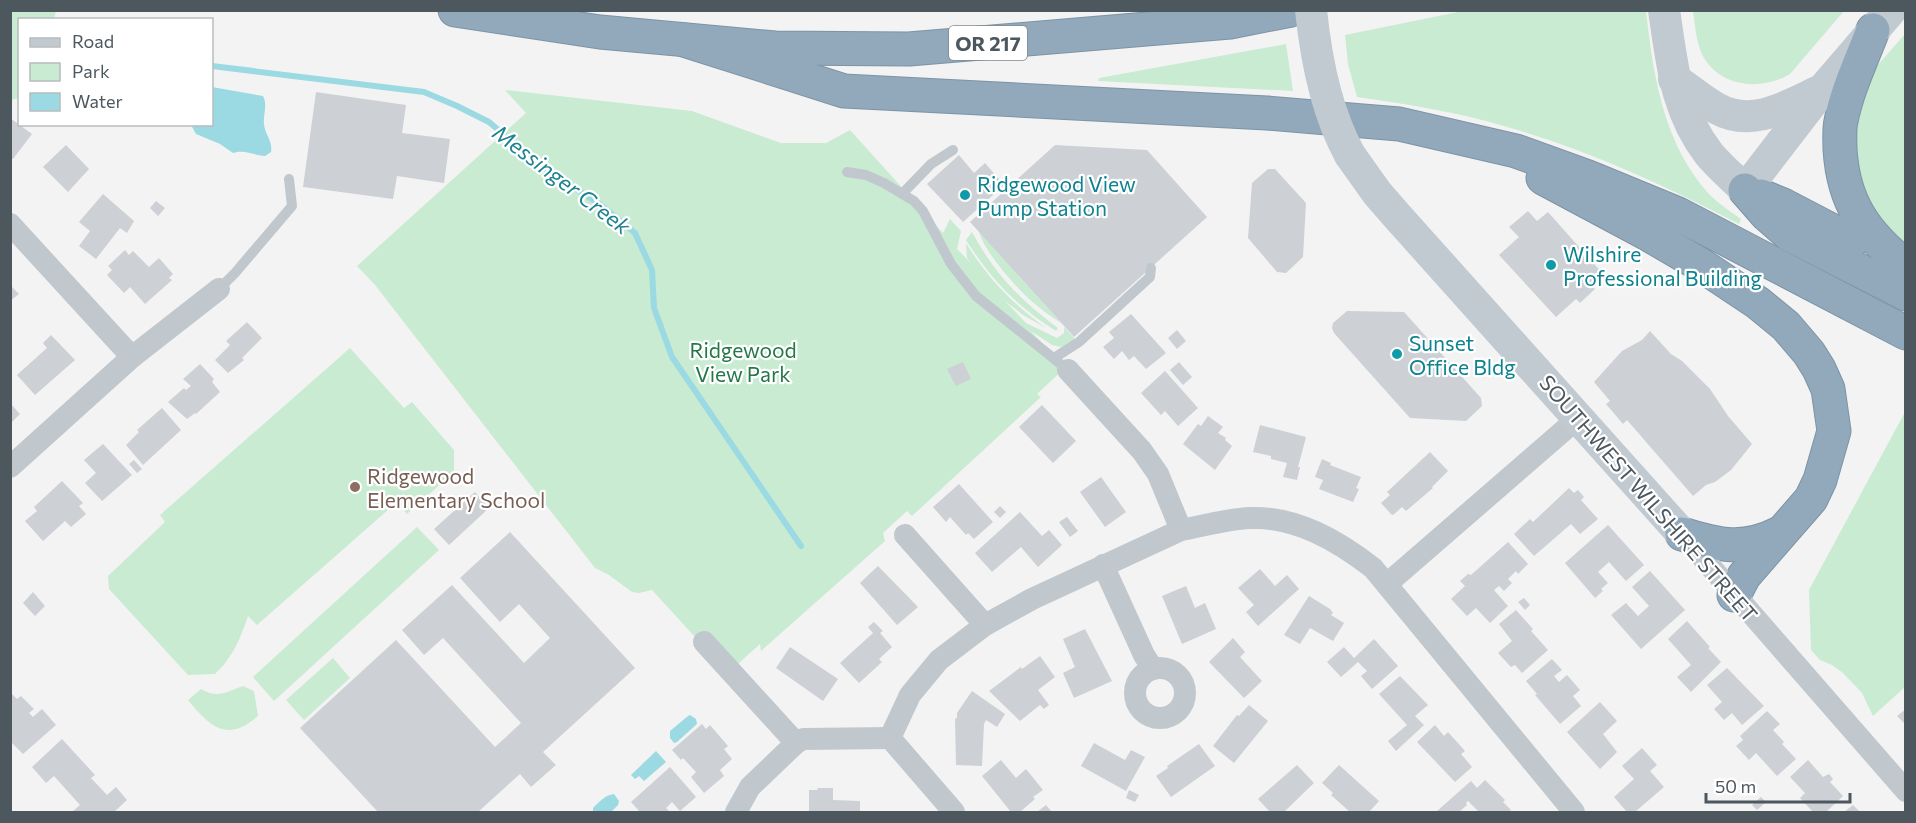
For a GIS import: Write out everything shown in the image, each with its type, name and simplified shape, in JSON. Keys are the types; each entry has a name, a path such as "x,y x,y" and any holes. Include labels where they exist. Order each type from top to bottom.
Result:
{"highway":[{"name":"OR 217","path":"455,10 600,32 775,48 909,49 1230,22 1291,10"},
{"path":"1882,20 1840,122 1841,162 1851,201 1868,229 1884,249 1905,266"},
{"path":"684,40 844,91 1267,113 1399,124 1516,151 1678,214 1905,333"},
{"path":"1516,151 1545,179 1647,233 1758,303 1786,326 1819,369 1828,389 1834,431 1820,480 1811,499 1744,576 1734,595"},
{"path":"1745,190 1783,205 1905,266"},
{"path":"1745,190 1766,214 1790,235 1905,294"},
{"path":"1682,534 1706,542 1745,545 1763,541 1780,533"}],"street":[{"name":"SOUTHWEST WILSHIRE STREET","path":"1311,10 1324,87 1344,144 1377,193 1682,534 1905,791"},
{"path":"1664,10 1674,79 1681,105 1700,141 1719,165 1745,190 1824,88 1882,20"},
{"path":"1674,79 1717,109 1729,114 1751,116 1784,109 1824,88"},
{"path":"10,224 132,357"},
{"path":"10,467 132,357 219,289"},
{"path":"1061,364 1142,451 1158,474 1181,530"},
{"path":"1388,583 1577,419"},
{"path":"890,738 910,695 939,660 986,625 1032,599 1181,530 1232,520 1271,519 1296,525 1337,542 1373,568 1388,583 1574,813"},
{"path":"905,535 986,625"},
{"path":"1103,565 1144,655 1153,669"},
{"path":"704,642 796,743"},
{"path":"736,813 750,787 803,739 890,738 954,813"}],"lane":[{"path":"903,193 931,164 953,150"},
{"path":"847,172 866,175 914,201 923,212 951,264 976,296 1061,364 1079,342 1150,277 1151,268"},
{"path":"219,289 292,206 289,179"}],"green space":[{"path":"11,10 56,11 54,18 18,18 18,98 11,100"},
{"path":"1468,10 1646,11 1656,80 1678,147 1689,168 1703,187 1741,219 1739,224 1624,169 1535,135 1450,113 1357,97 1348,64 1345,35"},
{"path":"1693,10 1844,11 1790,74 1778,80 1753,84 1728,79 1708,64 1699,47"},
{"path":"1905,34 1905,252 1875,224 1849,151 1869,75"},
{"path":"1286,44 1293,91 1098,81 1099,78"},
{"name":"Ridgewood View Park","path":"505,90 692,111 781,143 826,143 850,130 943,233 950,219 961,231 957,249 971,263 967,258 966,243 1002,290 1046,328 1005,301 1026,323 1057,338 1064,333 1064,327 1076,340 1061,347 1052,345 1031,331 1065,368 1037,394 1041,397 912,516 907,511 883,533 885,541 761,651 760,644 728,673 652,590 632,592 595,568 375,285 357,266 526,113"},
{"path":"979,231 1061,323 1044,312 1011,280 987,249"},
{"path":"972,232 990,261 1009,285 1031,307 1058,328 1056,331 1005,291 966,240"},
{"path":"350,348 404,408 412,402 454,450 454,472 407,514 397,502 257,625 248,616 235,647 215,674 188,675 109,589 108,576 165,522 160,515"},
{"path":"1905,412 1905,687 1873,716 1862,693 1843,673 1820,660 1811,650 1809,590"},
{"path":"417,527 439,550 274,701 253,677"},
{"path":"333,658 350,678 304,720 286,700"},
{"path":"243,686 254,691 258,716 237,729 228,730 212,724 188,700 201,689 217,694"}],"water":[{"path":"213,87 263,96 264,124 271,152 265,156 245,152 233,153 220,144 196,134 192,126 213,126"},
{"path":"690,715 696,719 697,724 674,743 670,738 670,731"},
{"path":"656,751 666,762 644,781 639,776 635,779 631,775"},
{"path":"614,794 619,801 611,812 593,812 593,808 600,801"}],"building":[{"path":"316,92 406,105 402,133 450,139 444,183 397,176 393,199 303,187"},
{"path":"10,118 32,134 13,159 10,158"},
{"path":"66,145 89,169 68,192 43,167"},
{"path":"1055,145 1147,150 1207,217 1074,337 970,222"},
{"name":"Ridgewood View Pump Station","path":"959,155 974,173 985,163 1004,185 963,222 927,184"},
{"path":"1268,169 1275,169 1306,203 1303,257 1286,273 1277,272 1248,238 1252,183"},
{"path":"103,194 134,221 127,233 120,228 96,259 79,246 90,231 79,222"},
{"path":"156,201 165,208 158,216 150,208"},
{"name":"Wilshire Professional Building","path":"1528,211 1537,221 1548,212 1603,274 1591,285 1595,289 1580,303 1576,299 1556,317 1499,255 1519,237 1509,227"},
{"path":"125,250 129,255 133,251 149,267 159,258 173,274 169,278 172,280 145,304 130,287 124,293 107,275 112,270 108,266"},
{"path":"10,285 19,294 10,301"},
{"name":"Sunset Office Bldg","path":"1347,311 1404,312 1481,398 1482,406 1466,421 1410,418 1334,333 1333,323"},
{"path":"1131,314 1166,353 1146,369 1134,356 1129,360 1122,351 1114,359 1103,347 1114,338 1109,332"},
{"path":"247,322 262,338 242,358 244,360 228,373 215,360 230,345 226,341"},
{"path":"1177,330 1186,341 1177,349 1168,338"},
{"path":"1650,331 1671,354 1682,361 1710,389 1728,416 1752,444 1731,470 1693,496 1627,420 1623,424 1606,404 1610,401 1594,382 1622,351 1642,340"},
{"path":"51,335 75,360 35,395 17,375 47,348 43,343"},
{"path":"963,362 971,379 956,386 947,369"},
{"path":"1179,362 1192,377 1183,385 1170,370"},
{"path":"200,364 214,379 212,382 220,392 196,414 187,419 168,402 184,388 186,390 191,386 183,379"},
{"path":"1165,371 1198,408 1178,426 1165,411 1161,415 1141,393"},
{"path":"10,403 20,414 10,424"},
{"path":"1042,405 1076,441 1053,463 1019,427"},
{"path":"162,408 181,430 143,465 126,445 139,432 137,430"},
{"path":"1208,416 1223,427 1218,433 1232,446 1215,470 1183,444 1198,424 1201,426"},
{"path":"1260,425 1306,437 1297,480 1283,477 1287,463 1253,452"},
{"path":"103,444 132,475 102,501 85,483 96,473 84,460"},
{"path":"1430,452 1448,471 1433,488 1406,511 1402,507 1393,515 1391,514 1381,503 1390,495 1387,492"},
{"path":"1322,459 1331,463 1330,465 1361,477 1353,502 1319,489 1323,480 1315,477"},
{"path":"134,460 142,469 137,473 129,464"},
{"path":"1101,477 1126,512 1105,527 1080,492"},
{"path":"62,481 83,503 79,506 86,514 71,527 65,521 43,541 25,521 37,511 34,507"},
{"path":"959,484 993,522 974,539 968,533 966,535 950,517 946,522 933,507"},
{"path":"1569,488 1574,493 1578,490 1584,497 1581,500 1598,519 1580,534 1571,524 1534,556 1514,534 1530,519 1533,522"},
{"path":"475,492 489,508 449,545 434,529"},
{"path":"1000,506 1006,512 1000,518 994,512"},
{"path":"1020,512 1042,536 1049,530 1062,545 1038,567 1021,547 992,572 975,553"},
{"path":"1067,517 1078,531 1070,537 1059,522"},
{"path":"1608,525 1644,565 1626,581 1609,562 1598,572 1608,583 1595,598 1565,563"},
{"path":"510,532 635,668 543,752 556,765 531,787 520,774 478,812 378,812 300,728 396,640 495,747 521,723 443,638 424,655 402,630 452,585 524,663 550,638 519,604 500,622 460,578"},
{"path":"1508,542 1528,564 1518,574 1516,571 1508,579 1512,583 1504,591 1499,586 1494,590 1508,606 1490,623 1476,608 1467,616 1451,599 1465,586 1460,581 1468,574 1471,575"},
{"path":"878,566 918,607 897,625 860,583"},
{"path":"1260,569 1275,586 1287,575 1299,589 1258,626 1246,612 1254,605 1238,588"},
{"path":"1650,571 1685,610 1641,649 1611,615 1626,603 1638,616 1649,606 1632,587"},
{"path":"1186,586 1195,608 1205,603 1216,629 1182,644 1162,596"},
{"path":"33,592 45,606 35,616 23,603"},
{"path":"1309,596 1330,609 1333,613 1331,615 1344,623 1333,641 1310,628 1300,644 1284,635"},
{"path":"1524,598 1530,605 1525,610 1518,602"},
{"path":"1516,610 1548,650 1522,673 1515,665 1511,667 1498,653 1512,641 1499,624"},
{"path":"1687,621 1721,662 1691,692 1677,677 1691,665 1668,639"},
{"path":"874,622 883,631 880,633 892,647 879,659 882,662 859,683 840,663 873,633 868,627"},
{"path":"1085,629 1112,681 1074,698 1063,673 1075,667 1063,639"},
{"path":"1233,638 1245,652 1240,657 1262,681 1244,698 1209,662"},
{"path":"1374,639 1398,666 1372,689 1361,676 1367,671 1358,662 1341,677 1327,662 1344,647 1354,658"},
{"path":"790,647 838,679 823,701 776,668"},
{"path":"1040,656 1055,677 1038,690 1049,705 1044,709 1040,705 1020,721 989,691"},
{"path":"1552,659 1562,670 1554,676 1559,682 1567,675 1580,690 1573,696 1581,706 1560,724 1526,681"},
{"path":"1727,668 1764,706 1742,725 1732,713 1724,720 1714,709 1722,702 1707,685"},
{"path":"1400,676 1428,705 1415,716 1424,725 1396,751 1388,741 1407,725 1379,694"},
{"path":"972,691 1005,714 997,727 986,720 984,724 982,766 956,765 955,719"},
{"path":"10,692 17,699 21,696 34,709 29,713 33,717 42,709 56,725 23,754 10,741"},
{"path":"1600,702 1617,721 1603,734 1617,752 1600,769 1567,732"},
{"path":"1249,705 1268,721 1234,763 1213,746 1237,715 1239,716"},
{"path":"1906,709 1906,725 1897,716"},
{"path":"1767,711 1780,724 1773,730 1796,759 1777,776 1756,753 1749,760 1736,746 1743,740 1740,736"},
{"path":"702,724 706,729 710,725 728,746 724,749 732,759 720,770 724,776 704,793 691,777 696,772 672,750"},
{"path":"1435,725 1444,736 1448,732 1465,751 1461,754 1472,767 1455,782 1417,742"},
{"path":"62,739 95,775 91,778 107,795 116,787 127,800 114,812 72,812 80,805 54,776 46,783 32,767"},
{"path":"1094,743 1125,760 1131,750 1145,757 1126,791 1081,766"},
{"path":"1199,744 1215,766 1171,797 1156,776"},
{"path":"1642,748 1657,765 1650,771 1664,787 1635,812 1627,812 1614,797 1634,779 1622,766"},
{"path":"1001,760 1016,778 1026,769 1043,790 1033,797 1035,799 1020,812 1011,812 982,776"},
{"path":"1808,760 1823,777 1829,774 1833,779 1830,782 1843,796 1826,812 1813,812 1800,798 1805,793 1790,777"},
{"path":"1297,765 1314,783 1284,812 1270,812 1258,799"},
{"path":"1339,765 1379,801 1369,812 1350,812 1331,795 1333,793 1322,783"},
{"path":"670,767 696,797 680,811 672,802 666,808 670,812 640,812 631,802"},
{"path":"1485,780 1505,800 1503,802 1511,810 1508,812 1476,812 1478,811 1468,801 1459,812 1436,812 1471,781 1477,788"},
{"path":"833,788 833,800 860,801 860,812 809,812 809,790"},
{"path":"1129,790 1139,795 1135,802 1126,798"},
{"path":"1761,797 1766,802 1757,810 1752,805"},
{"path":"1046,805 1052,812 1037,812"},
{"path":"1853,805 1860,812 1844,812"}],"waterway":[{"name":"Messinger Creek","path":"213,66 424,92 489,122 538,164 601,205 635,233 652,270 654,308 672,357 801,546"}],"place":[{"name":"Ridgewood View Pump Station","path":"965,195"},
{"name":"Wilshire Professional Building","path":"1551,265"},
{"name":"Sunset Office Bldg","path":"1397,354"},
{"name":"Ridgewood Elementary School","path":"355,487"}]}
